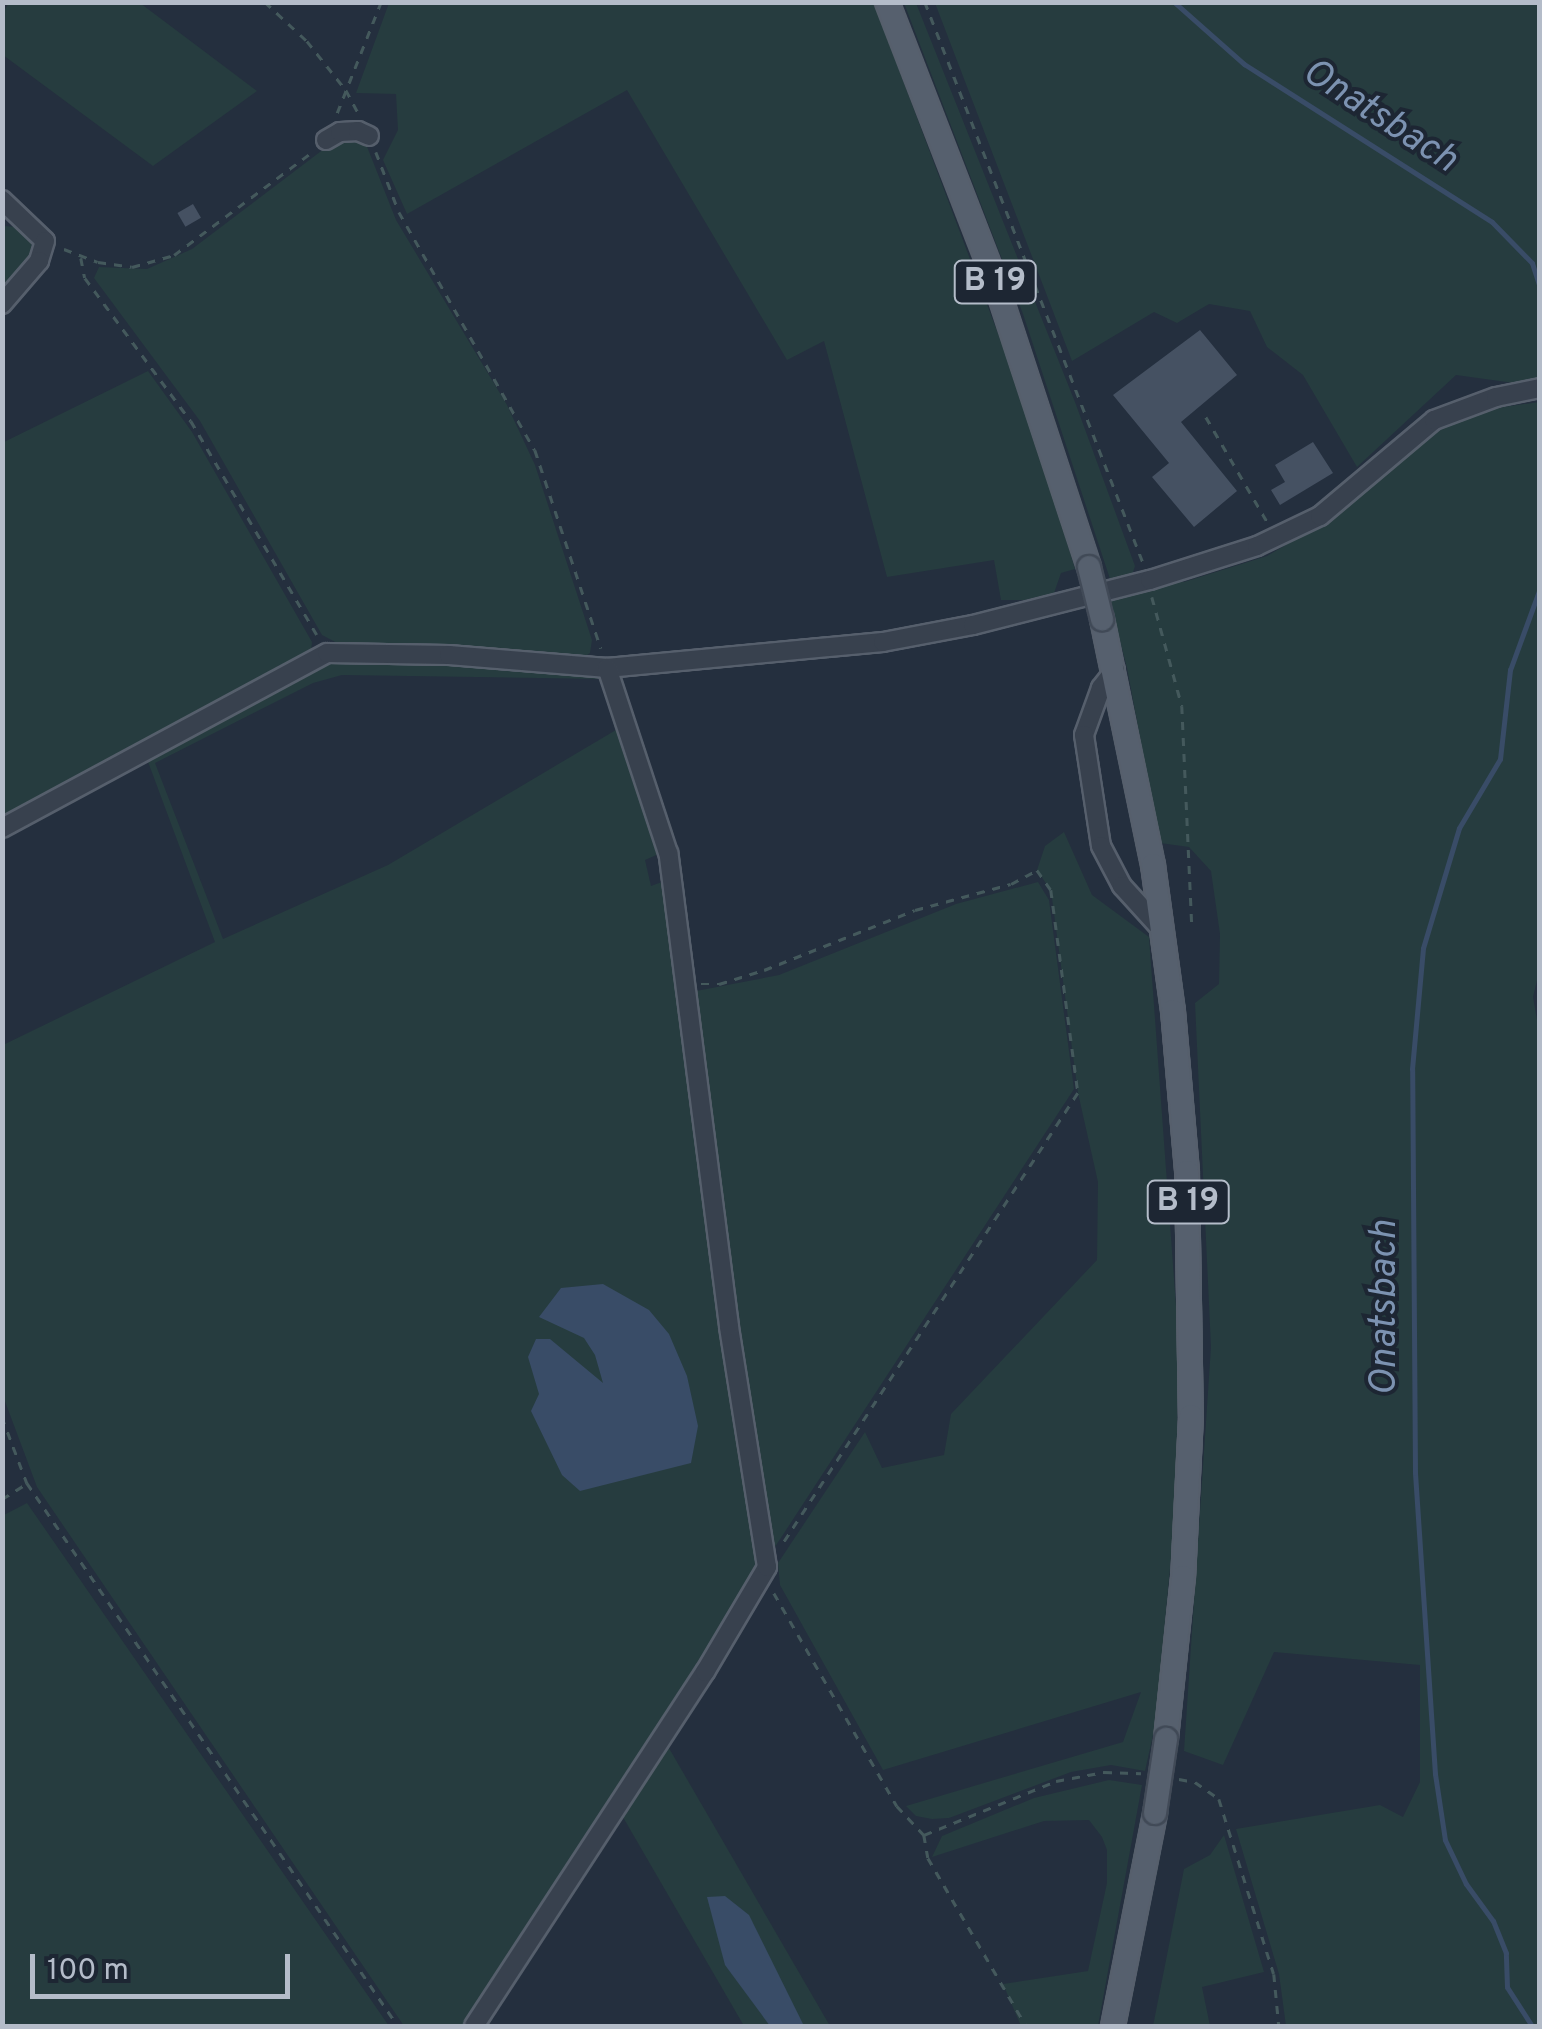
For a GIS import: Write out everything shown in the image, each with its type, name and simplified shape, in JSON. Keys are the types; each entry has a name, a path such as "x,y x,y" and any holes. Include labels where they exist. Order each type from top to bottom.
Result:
{"main road":[{"name":"B 19","path":"887,2 993,275 1089,567 1115,670 1162,930 1184,1140 1192,1334 1186,1529 1155,1814 1113,2026"}],"street":[{"path":"326,140 340,132 358,130 368,136"},
{"path":"2,200 45,241 39,260 2,304"},
{"path":"2,216 25,219"},
{"path":"2,828 327,654 449,655 607,668 883,642 973,626 1150,580 1274,538 1320,516 1434,420 1496,397 1540,388"},
{"path":"474,2026 766,1572 668,853 607,668"},
{"path":"1115,670 1101,688 1084,734 1101,846 1122,886 1162,930"}],"path":[{"path":"265,2 307,41 346,90 399,212 535,450 607,668"},
{"path":"45,241 80,256 132,267 174,256 326,140 381,2"},
{"path":"925,2 1150,580 1153,607 1182,706 1192,927"},
{"path":"80,256 85,278 191,422 327,654"},
{"path":"1206,417 1274,538"},
{"path":"684,984 719,984 764,970 915,910 1011,884 1037,870 1051,890 1078,1093 766,1572 897,1806 924,1835 928,1858 1026,2026"},
{"path":"2,1417 27,1483 398,2026"},
{"path":"2,1499 27,1483"},
{"path":"924,1835 1056,1781 1104,1772 1151,1774"},
{"path":"1166,1776 1195,1782 1218,1800 1274,1974 1279,2026"}],"green space":[{"path":"9,3 140,3 257,91 153,166 3,55 3,12"},
{"path":"389,3 874,3 1033,427 1075,569 1061,573 1054,593 1025,600 1001,600 994,560 887,577 824,341 787,360 627,90 407,214 383,160 398,130 396,94 356,93"},
{"path":"904,3 916,3 1075,402 1135,566 1131,578 1111,582 1023,314"},
{"path":"935,3 1539,3 1539,381 1514,383 1456,375 1357,467 1303,375 1267,347 1250,311 1209,304 1177,323 1154,312 1072,361"},
{"path":"358,138 366,144 396,220 507,405 535,465 592,640 590,653 580,660 343,646 322,635 200,421 94,278 99,267 147,269 192,249 337,139"},
{"path":"3,226 18,227 32,240 30,265 3,298"},
{"path":"148,371 192,432 312,642 311,652 278,666 267,680 2,820 2,443"},
{"path":"1539,402 1540,968 1533,997 1540,1037 1539,2026 1286,2026 1279,1974 1236,1829 1380,1805 1403,1817 1420,1782 1420,1665 1274,1652 1223,1765 1184,1751 1211,1347 1195,1003 1219,984 1220,934 1211,871 1189,847 1160,843 1127,668 1108,593 1150,580 1184,582 1267,556 1322,524 1443,428 1490,409"},
{"path":"349,659 591,673 603,679 342,675 313,683 155,763 223,939 388,865 621,727 661,853 645,860 651,886 667,880 762,1571 469,2026 404,2026 37,1487 3,1396 3,1045 215,942 147,759 316,668"},
{"path":"1064,832 1092,895 1149,937 1179,1347 1175,1516 1155,1726 1145,1771 1111,1765 1071,1772 949,1818 932,1819 916,1816 906,1806 1123,1742 1141,1692 883,1770 780,1585 778,1563 865,1432 882,1468 944,1455 951,1414 1097,1260 1098,1182 1078,1093 1051,891 1037,870 1045,846"},
{"path":"1038,882 1049,900 1074,1089 773,1550 691,992 779,975 956,904"},
{"path":"27,1503 389,2026 3,2026 2,1516"},
{"path":"666,1743 830,2026 744,2026 620,1812"},
{"path":"1109,1780 1142,1785 1098,2026 1021,2026 1003,1984 1088,1971 1107,1883 1107,1850 1102,1837 1089,1820 1044,1821 932,1857 942,1836 1034,1798"},
{"path":"1224,1835 1264,1972 1202,1987 1210,2026 1153,2026 1184,1869 1210,1855"}],"water":[{"path":"603,1284 649,1310 669,1334 687,1376 698,1426 691,1463 580,1491 562,1475 531,1411 539,1394 528,1357 536,1339 550,1339 603,1383 595,1355 584,1338 539,1317 561,1288"},
{"path":"725,1896 749,1915 804,2026 770,2026 725,1965 707,1897"}],"building":[{"path":"193,204 201,218 185,227 177,213"},
{"path":"1200,330 1237,375 1181,422 1237,491 1194,527 1152,477 1169,463 1113,395"},
{"path":"1313,442 1333,473 1280,505 1271,490 1285,482 1275,465"}],"waterway":[{"name":"Onatsbach","path":"1174,2 1244,64 1492,222 1532,263 1540,288"},
{"name":"Onatsbach","path":"1532,2026 1507,1987 1506,1953 1493,1921 1466,1884 1445,1840 1435,1774 1415,1473 1412,1069 1423,948 1459,828 1500,759 1510,670 1540,588"}]}
